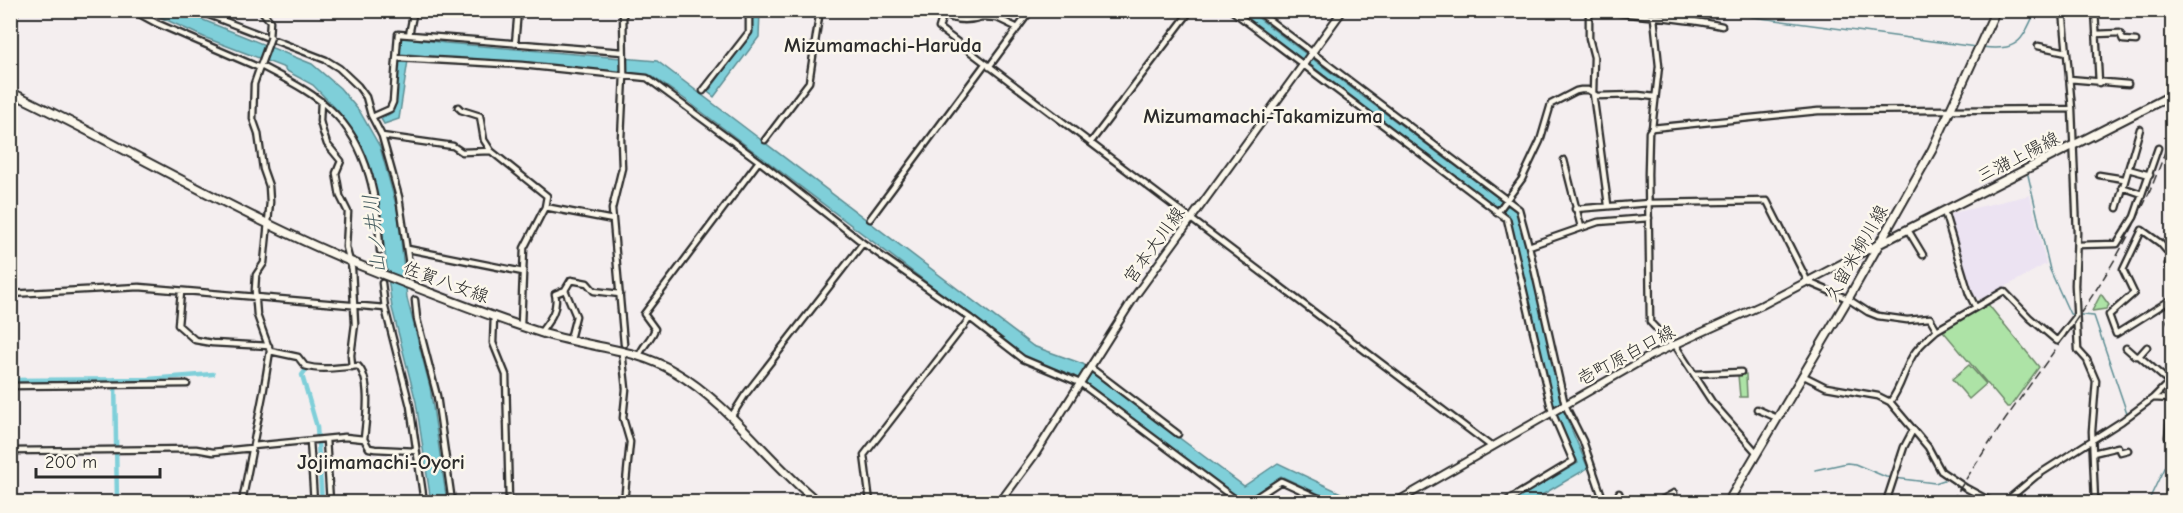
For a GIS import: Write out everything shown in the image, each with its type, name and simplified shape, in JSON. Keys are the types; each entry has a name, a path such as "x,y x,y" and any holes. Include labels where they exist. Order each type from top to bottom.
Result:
{"main road":[{"name":"宮本大川線","path":"999,502 1036,453 1135,296 1343,10"},
{"name":"久留米柳川線","path":"1728,502 1848,299 1932,150 1996,10"},
{"name":"佐賀八女線","path":"10,92 268,224 350,261 379,273 411,281 540,333 623,347 672,370 688,380 818,502"},
{"name":"三潴上陽線","path":"1877,246 2172,95"},
{"name":"壱町原白口線","path":"1396,502 1650,356 1808,282 1877,246"}],"street":[{"path":"10,20 17,10"},
{"path":"132,10 156,23 261,66 309,92 332,110 349,131 362,156 373,190 380,251"},
{"path":"196,10 311,53 339,68 349,76 366,97 372,117 381,134 399,197 411,281"},
{"path":"242,502 269,348 257,315 255,281 264,263 270,193 254,119 254,84 270,38 270,21 261,10"},
{"path":"409,35 414,10"},
{"path":"515,44 518,10"},
{"path":"623,10 622,168 614,201 613,220 626,389 623,418 630,441 624,502"},
{"path":"703,91 748,32 749,10"},
{"path":"765,140 809,82 820,10"},
{"path":"938,10 943,15 961,20 982,17 997,18 1018,28"},
{"path":"982,17 983,10"},
{"path":"870,219 1031,10"},
{"path":"1091,142 1191,10"},
{"path":"1232,10 1507,219 1553,411 1573,461 1505,502"},
{"path":"1256,10 1311,55 1519,209 1564,405 1582,441 1604,502"},
{"path":"1589,10 1589,38 1594,57 1593,93 1608,205"},
{"path":"1600,10 1644,13 1654,18 1692,19 1722,26"},
{"path":"2063,10 2072,109 2078,350 2087,360 2096,381 2092,407 2095,502"},
{"path":"2095,10 2099,82"},
{"path":"943,15 939,28 1492,447"},
{"path":"1654,18 1659,56 1652,128 1649,132 1650,322 1670,343 1675,345 1718,410 1757,453"},
{"path":"2096,34 2120,33 2123,40 2136,40"},
{"path":"372,117 390,110 393,102 398,34 623,52"},
{"path":"2038,46 2067,52"},
{"path":"398,58 522,65 647,78 759,161 863,243 970,318 1023,359 1081,382 1239,502"},
{"path":"2069,79 2128,84"},
{"path":"1497,213 1522,179 1540,141 1551,104 1575,91 1588,90 1597,96 1638,95 1655,98"},
{"path":"321,102 320,121 327,144 341,161 336,173 340,196 348,212 346,240 352,269 355,324 351,355 352,367"},
{"path":"458,107 480,116 484,140 491,151 547,196 524,248 521,326"},
{"path":"1652,128 1818,111 2072,109"},
{"path":"2117,208 2140,129"},
{"path":"381,134 453,146 467,153 491,151"},
{"path":"2077,245 2116,244 2134,217 2158,148"},
{"path":"1564,160 1581,227"},
{"path":"639,356 643,347 652,339 655,329 644,314 759,161"},
{"path":"2128,168 2150,175"},
{"path":"2098,175 2124,179"},
{"path":"2122,187 2142,194"},
{"path":"1575,209 1649,203 1767,201 1808,282 1848,299 1878,316 1907,320 1930,318 1937,330"},
{"path":"544,207 613,220"},
{"path":"1944,210 1969,294 1975,306"},
{"path":"1529,246 1598,222 1649,218"},
{"path":"1908,230 1923,255"},
{"path":"2172,271 2168,264 2172,259 2160,243 2142,230 2122,270 2134,293 2109,315 2116,334 2172,299"},
{"path":"730,418 745,395 863,243"},
{"path":"408,249 523,272"},
{"path":"540,333 553,314 557,302 555,294 565,290 571,280 587,283 594,291 620,294"},
{"path":"382,283 385,308 407,393 424,502"},
{"path":"10,294 139,287 385,308"},
{"path":"565,290 576,316 570,339"},
{"path":"1890,402 1898,392 1913,355 1921,344 1937,330 2004,291 2057,341 2076,317"},
{"path":"181,292 178,325 195,340 269,348 298,357 304,366 311,368 358,366 364,378 367,406 364,439 369,448 416,452"},
{"path":"415,300 417,319 437,396 452,502"},
{"path":"494,315 493,343 506,375 508,502"},
{"path":"870,502 864,455 970,318"},
{"path":"2139,356 2147,346"},
{"path":"2005,502 2036,476 2153,398 2170,381 2126,348"},
{"path":"1090,369 1178,434"},
{"path":"1694,374 1741,372"},
{"path":"1802,375 1826,387 1878,396 1890,402 1928,447 1941,471 1965,489 1992,502"},
{"path":"10,386 187,384"},
{"path":"2153,398 2172,399 2168,437 2172,438"},
{"path":"1757,409 1777,417"},
{"path":"1886,502 1904,447 1913,430"},
{"path":"10,452 196,449 213,452 345,437 364,439"},
{"path":"324,440 330,502"},
{"path":"311,441 314,502"},
{"path":"2093,453 2118,447 2120,452 2128,450"},
{"path":"1249,502 1281,481 1328,502"},
{"path":"1619,493 1622,502"},
{"path":"1658,502 1674,493"}],"shaded area":[{"path":"2030,195 2046,264 1982,300 1975,297 1971,293 1949,217 1953,213"}],"green space":[{"path":"2101,294 2109,305 2106,309 2092,311"},
{"path":"1987,303 2039,367 2010,407 2007,407 1943,331"},
{"path":"1969,365 1986,384 1969,399 1952,379"},
{"path":"1746,374 1747,397 1740,397 1738,375"}],"water":[{"path":"147,11 181,11 312,64 340,88 360,112 380,147 398,212 407,298 430,387 447,502 431,502 416,402 392,308 379,206 368,165 352,132 338,111 313,85 285,68 206,38"},
{"path":"751,11 760,11 759,37 714,97 708,92 750,34"},
{"path":"1235,11 1249,11 1518,213 1561,405 1588,468 1530,502 1511,502 1578,463 1552,401 1510,218 1309,64 1296,57"},
{"path":"402,37 445,43 657,61 1033,346 1083,364 1244,486 1278,463 1341,493 1344,502 1331,502 1330,499 1281,476 1243,502 1074,376 1025,357 650,75 409,54 399,119 384,124 381,119 391,113"}],"waterway":[{"path":"1728,10 1753,17 1976,47"},
{"path":"1981,47 2003,48 2017,42 2036,10"},
{"path":"2028,175 2050,270 2070,314 2094,316 2127,413"},
{"path":"305,371 302,375 317,427 322,502"},
{"path":"10,380 149,379 213,374"},
{"path":"115,379 117,502"},
{"path":"2148,502 2172,451"},
{"path":"1815,470 1847,463 1886,477 1935,483 1944,480"}],"railway":[{"path":"1951,502 2000,427 2086,306 2126,240 2159,169 2172,130"}],"district":[{"name":"Mizumamachi-Haruda","path":"883,45"},
{"name":"Mizumamachi-Takamizuma","path":"1263,116"},
{"name":"Jojimamachi-Oyori","path":"381,462"}],"water label":[{"name":"山ノ井川","path":"374,234"}]}
